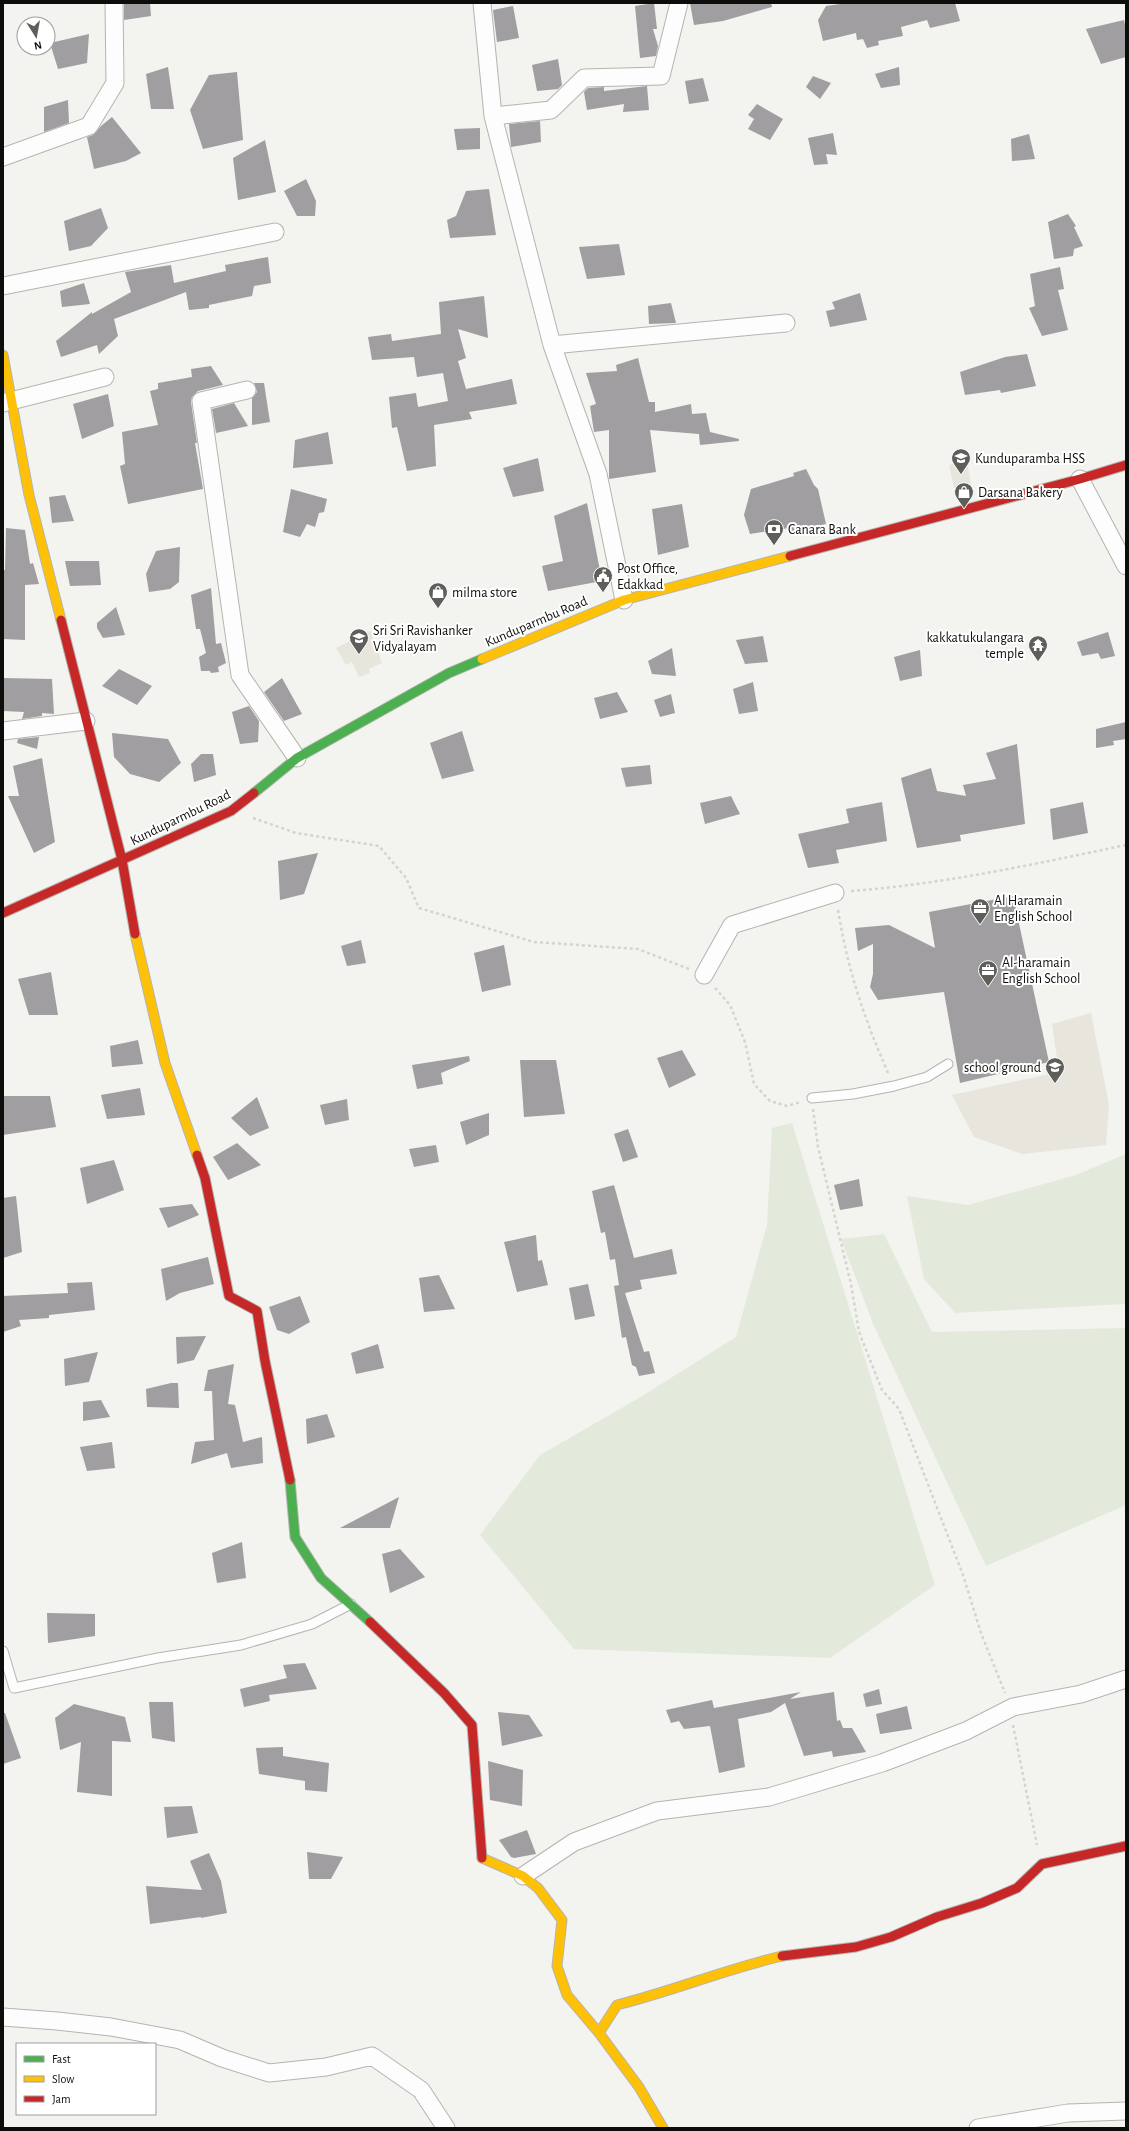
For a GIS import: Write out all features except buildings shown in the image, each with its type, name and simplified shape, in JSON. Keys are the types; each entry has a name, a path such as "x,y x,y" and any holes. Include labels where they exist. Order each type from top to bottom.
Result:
{"street":[{"path":"3,157 89,126 115,83 114,3"},
{"path":"482,3 493,116 552,345 598,474 624,600"},
{"path":"493,116 551,110 584,78 661,76 679,3"},
{"path":"3,286 275,232"},
{"path":"552,345 786,323"},
{"path":"3,355 8,402 29,495 122,860 140,965 165,1063 204,1178 229,1296 257,1311 265,1361 290,1475 295,1537 320,1578 351,1604 444,1693 472,1725 482,1858 523,1876 538,1888 562,1920 557,1966 567,1995 599,2033 639,2087 663,2128"},
{"path":"8,402 105,377"},
{"path":"247,390 200,401 240,675 297,758"},
{"name":"Kunduparmbu Road","path":"3,913 231,811 297,758 449,673 624,600 1060,483 1080,479 1126,465"},
{"path":"1080,479 1126,566"},
{"path":"3,731 86,721"},
{"path":"704,975 732,924 835,893"},
{"path":"523,1876 574,1842 657,1812 770,1797 882,1763 966,1731 1009,1709 1081,1694 1126,1680"},
{"path":"599,2033 617,2005 657,1995 740,1966 786,1955 856,1947 892,1937 937,1917 982,1902 1017,1888 1040,1866 1126,1846"},
{"path":"3,2017 103,2026 180,2040 222,2058 269,2073 326,2067 372,2056 421,2090 446,2128"},
{"path":"978,2128 1068,2113 1126,2111"}],"lane":[{"path":"812,1098 854,1094 894,1086 927,1077 948,1064"},
{"path":"3,1651 14,1688 158,1658 241,1646 312,1624 351,1604"}],"path":[{"path":"231,811 296,833 379,846 406,878 419,908 534,942 638,950 704,975 730,1005 745,1042 754,1084 770,1101 787,1106 812,1098 818,1147 851,1284 859,1332 882,1390 899,1409 963,1575 981,1633 1007,1697 1029,1802 1040,1866"},
{"path":"894,1086 859,1000 845,949 835,893 891,888 1000,872 1126,845"}],"shaded area":[{"name":"Kunduparamba HSS","path":"967,461 971,484 954,488 949,465"},
{"name":"Sri Sri Ravishanker Vidyalayam","path":"371,631 382,663 369,669 370,673 359,677 352,662 346,665 336,648"},
{"name":"school ground","path":"1091,1013 1109,1105 1106,1145 1022,1154 974,1137 952,1095 1059,1072 1052,1024"}],"green space":[{"path":"792,1123 935,1585 830,1658 574,1649 480,1535 540,1455 639,1398 736,1337 767,1225 772,1128"},
{"path":"1126,1154 1126,1304 955,1313 924,1279 907,1196 968,1205 1076,1175"},
{"path":"884,1234 932,1332 1126,1328 1126,1505 986,1566 874,1326 841,1239"}],"traffic: fast":[{"path":"254,793 297,758 449,673 482,659"},
{"path":"290,1480 295,1537 321,1578 370,1622"}],"traffic: slow":[{"path":"3,355 29,495 61,620"},
{"path":"482,659 624,600 790,556"},
{"path":"135,934 165,1063 197,1155"},
{"path":"482,1858 523,1876 538,1888 562,1920 557,1966 567,1995 599,2033"},
{"path":"663,2128 639,2087 599,2033 617,2005 740,1967 782,1956"}],"traffic: jam":[{"path":"790,556 1080,479 1126,465"},
{"path":"61,620 122,860 135,934"},
{"path":"3,913 231,811 254,793"},
{"path":"197,1155 205,1178 229,1296 257,1311 265,1361 290,1480"},
{"path":"370,1622 444,1693 472,1725 482,1858"},
{"path":"782,1956 856,1947 891,1937 937,1917 982,1903 1017,1888 1042,1864 1126,1846"}],"place":[{"name":"Kunduparamba HSS","path":"961,475"},
{"name":"Darsana Bakery","path":"964,509"},
{"name":"Canara Bank","path":"774,546"},
{"name":"Post Office, Edakkad","path":"603,593"},
{"name":"milma store","path":"438,609"},
{"name":"Sri Sri Ravishanker Vidyalayam","path":"359,655"},
{"name":"kakkatukulangara temple","path":"1038,662"},
{"name":"Al Haramain English School","path":"980,925"},
{"name":"Al-haramain English School","path":"988,987"},
{"name":"school ground","path":"1055,1084"}]}
